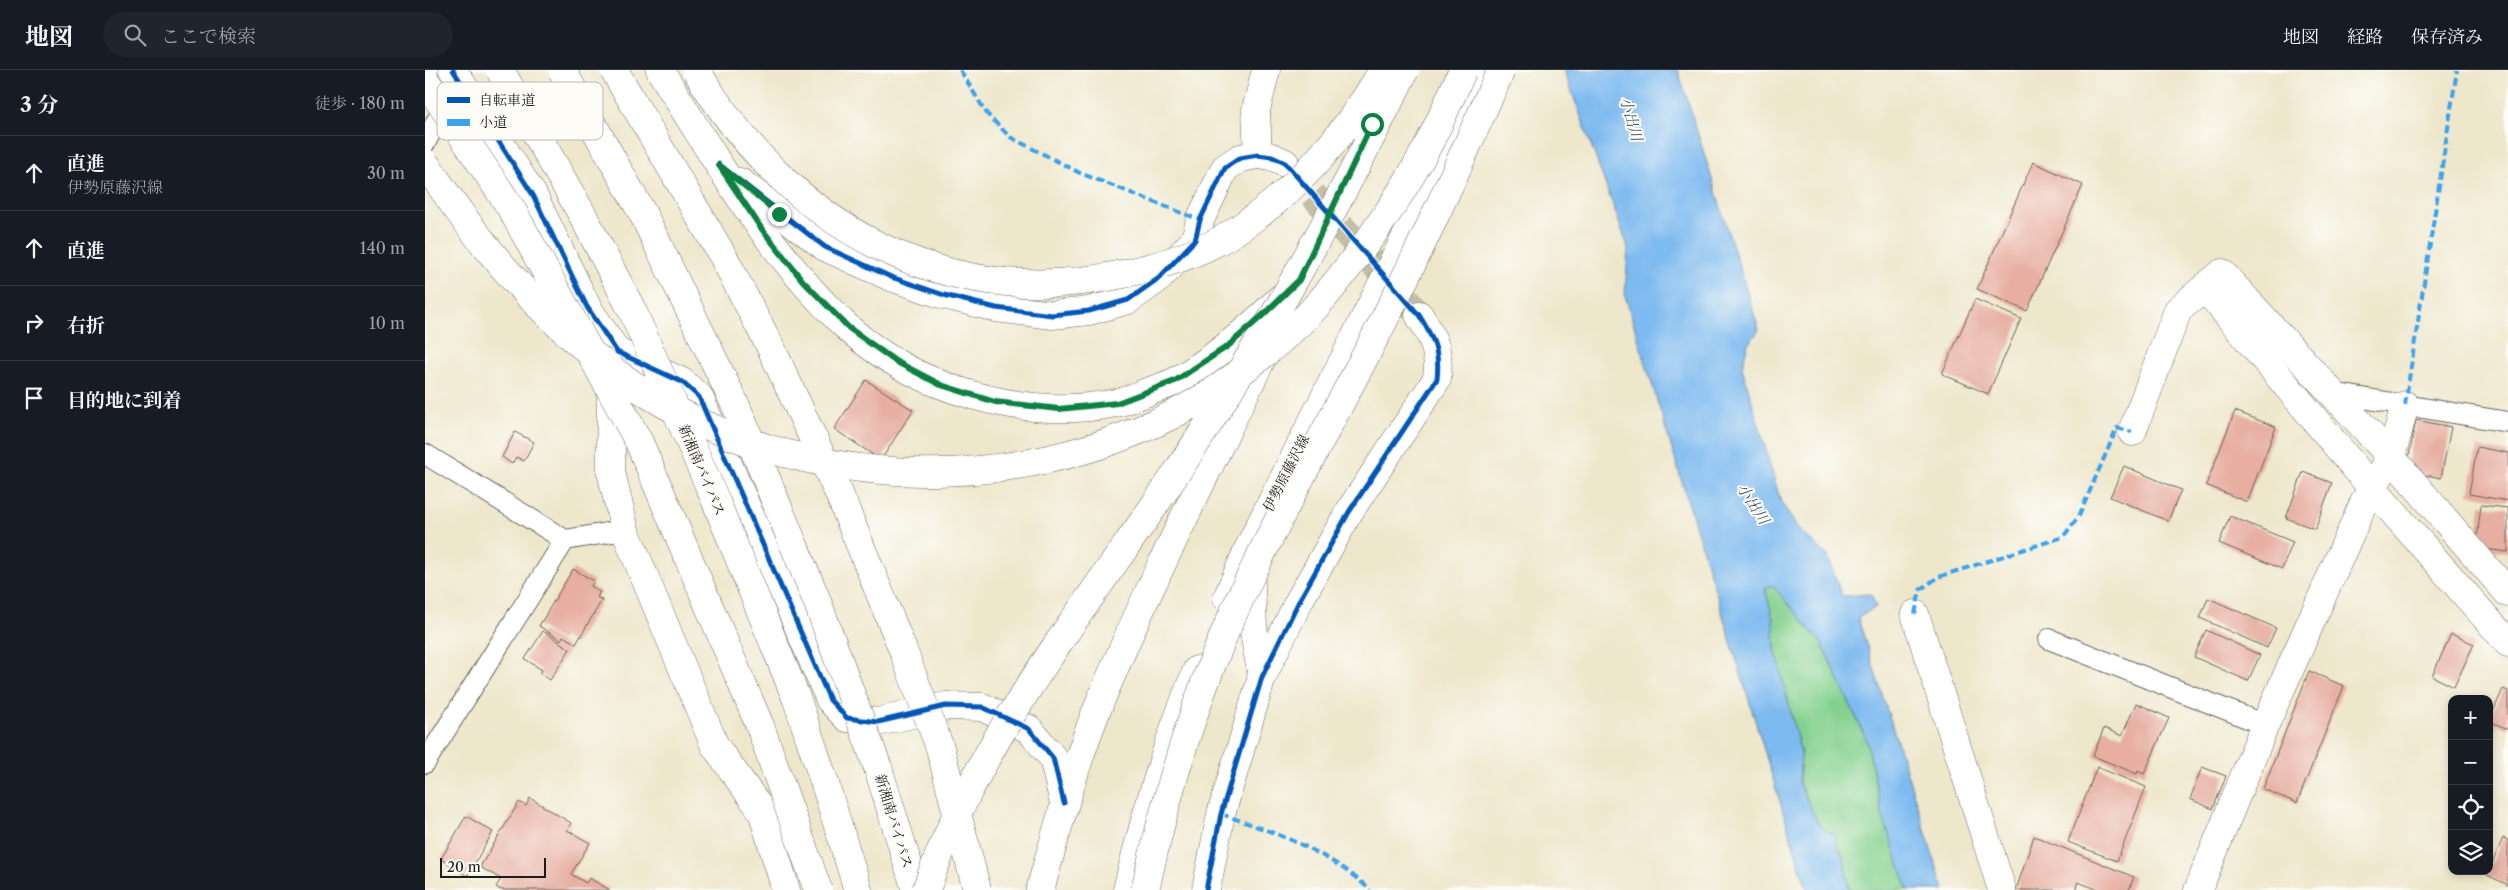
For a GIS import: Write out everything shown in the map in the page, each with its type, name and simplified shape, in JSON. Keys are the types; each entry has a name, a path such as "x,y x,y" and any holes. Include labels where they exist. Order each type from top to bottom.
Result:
{"main road":[{"name":"新湘南バイパス","path":"500,70 507,82"},
{"name":"新湘南バイパス","path":"562,70 569,82"},
{"path":"615,70 724,258 771,348 840,496 903,650 940,748 977,890"},
{"path":"660,70 719,165 773,243 803,281 849,328 895,361 941,385 995,402 1059,409 1117,403 1175,381 1228,346 1299,280"},
{"path":"696,70 745,138 770,168 829,218 863,240 894,255 963,275 1049,284 1095,280 1140,271 1187,254 1233,233 1280,198 1324,156 1359,110 1383,70"},
{"path":"1258,155 1256,110 1266,70"},
{"path":"1040,890 1064,803 1100,704 1145,598 1299,280 1372,124 1393,70"},
{"path":"926,890 943,847 993,743 1035,676 1170,482 1231,390 1345,189 1405,70"},
{"path":"425,163 475,234 551,318 579,344 621,376 663,402 762,448 869,470 963,472 1027,464 1059,456 1123,435 1187,406 1229,380 1258,357 1307,315 1369,240 1399,197 1427,148 1463,70"},
{"name":"伊勢原藤沢線","path":"1127,890 1141,832 1171,732 1249,547 1428,193 1481,70"},
{"path":"1145,890 1157,834 1189,732 1225,632 1295,487 1407,274 1501,70"},
{"path":"425,80 437,98"},
{"path":"465,140 511,208 639,442 760,726 819,890"},
{"path":"501,140 533,195 587,307 617,352 682,382 699,397 829,700 847,718 878,722 946,706 982,707 1029,729 1035,736 1053,758 1064,803"},
{"name":"新湘南バイパス","path":"540,140 582,214 631,310 719,508 797,700 858,890"},
{"name":"新湘南バイパス","path":"601,140 644,216 735,406 817,601 878,768 916,890"},
{"path":"719,165 825,247 866,266 891,277 996,308 1052,315 1089,311 1128,300 1159,278 1195,240 1200,220 1225,168 1240,158 1258,155 1285,163"},
{"path":"2131,432 2179,310 2222,273 2391,457 2508,593"},
{"path":"2205,288 2372,488 2508,643"},
{"path":"1206,890 1221,814 1262,677 1299,601 1349,512 1437,379 1439,359 1433,337 1419,315"},
{"path":"617,352 609,387 611,472 625,530 715,746 762,810 786,890"},
{"path":"2198,890 2265,725 2365,500 2391,457 2405,405"},
{"path":"1249,547 1253,628 1262,677"},
{"path":"1915,614 2002,890"}],"lane":[{"path":"425,143 437,120"},
{"path":"2332,393 2508,422"},
{"path":"425,454 565,540 625,530"},
{"path":"425,763 565,540"},
{"path":"2049,639 2265,725"}],"green space":[{"path":"1773,585 1822,644 1867,741 1882,814 1908,890 1849,890 1844,860 1820,827 1799,784 1801,754 1775,648 1773,619 1765,588"}],"water":[{"name":"小出川","path":"1564,70 1678,70 1759,330 1748,344 1742,367 1781,502 1798,529 1828,556 1842,596 1871,594 1876,607 1858,618 1944,890 1908,890 1882,814 1867,741 1822,644 1772,585 1765,588 1773,619 1775,648 1801,754 1799,784 1820,827 1833,834 1844,860 1849,890 1807,890 1625,296 1628,247"}],"building":[{"path":"2033,162 2083,185 2027,311 1977,289"},
{"path":"1975,299 2021,319 1988,394 1942,374"},
{"path":"866,380 913,410 881,460 834,429"},
{"path":"2235,411 2276,427 2247,502 2206,485"},
{"path":"2416,420 2451,427 2441,478 2406,471"},
{"path":"515,432 534,442 524,461 516,457 512,464 502,457"},
{"path":"2477,447 2508,453 2508,501 2469,494"},
{"path":"2124,466 2181,490 2168,521 2110,497"},
{"path":"2303,472 2332,483 2315,529 2286,518"},
{"path":"2481,505 2508,508 2508,552 2476,548"},
{"path":"2230,516 2293,542 2282,569 2219,543"},
{"path":"573,569 594,581 591,586 600,592 597,597 602,600 576,644 563,636 561,640 539,626"},
{"path":"2208,598 2276,628 2267,648 2200,618"},
{"path":"2206,630 2260,655 2248,681 2194,657"},
{"path":"543,631 570,649 550,680 539,673 542,670 525,659"},
{"path":"2451,634 2474,644 2454,687 2432,676"},
{"path":"2309,671 2344,686 2297,803 2263,789"},
{"path":"2503,689 2508,691 2508,729 2493,723 2493,712"},
{"path":"2136,703 2169,718 2144,774 2138,771 2137,774 2093,756 2104,728 2122,736"},
{"path":"2097,767 2146,787 2117,861 2068,842"},
{"path":"2202,767 2226,776 2213,809 2190,799"},
{"path":"530,798 571,823 567,830 590,843 571,874 586,883 589,878 610,890 501,890 496,887 501,879 480,867 519,802 526,806"},
{"path":"466,816 493,832 467,876 441,859"},
{"path":"2034,836 2134,877 2129,890 2099,890 2078,882 2075,890 2016,890"},
{"path":"2503,838 2508,840 2508,885 2487,875 2493,875 2493,861"}],"tunnel":[{"path":"1285,163 1419,315"}],"marked path":[{"path":"960,70 987,114 1010,137 1080,173 1200,220"},
{"path":"2405,405 2457,70"},
{"path":"1915,614 1920,590 1938,577 2063,537 2079,516 2117,428 2132,432"},
{"path":"1221,814 1300,844 1337,864 1370,890"}],"cycle path":[{"path":"453,70 461,82"},
{"path":"498,140 533,195 587,307 617,352 682,382 699,397 830,700 847,718 878,722 946,706 982,707 1029,729 1053,758 1064,803"},
{"path":"719,165 825,247 891,277 944,295 996,308 1052,315 1089,311 1128,300 1159,278 1195,240 1200,220 1225,168 1240,158 1258,155 1272,157 1285,163 1419,315 1429,331 1437,353 1437,379 1349,512 1299,601 1262,677 1221,814 1206,890"}],"route":[{"path":"779,214 719,165 761,228 803,281 849,328 895,361 941,385 995,402 1059,409 1117,403 1175,381 1228,346 1299,280 1372,124"}]}
